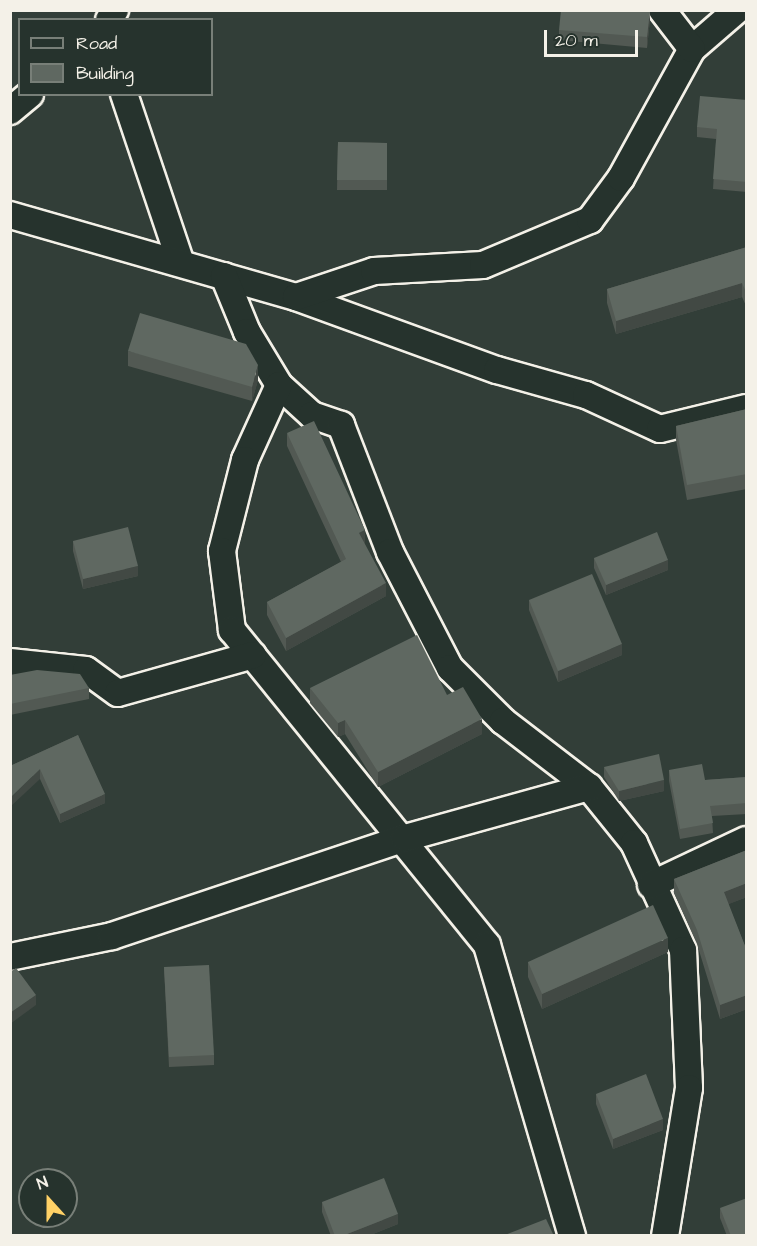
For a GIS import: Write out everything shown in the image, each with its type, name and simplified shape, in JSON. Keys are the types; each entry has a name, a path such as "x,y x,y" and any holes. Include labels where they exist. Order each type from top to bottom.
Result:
{"street":[{"path":"662,10 692,49"},
{"path":"296,297 374,271 483,265 590,220 621,178 692,49 737,10"},
{"path":"10,111 28,96"},
{"path":"125,96 182,263"},
{"path":"10,216 296,297 497,370 586,395 660,429 747,408"},
{"path":"224,276 247,332 279,385 312,415 341,425 390,552 450,668 503,721 589,787 634,843 651,885 683,950 689,1088 665,1236"},
{"path":"279,385 245,460 222,551 232,630 405,838 487,945 572,1236"},
{"path":"10,662 86,670 118,693 253,656"},
{"path":"10,957 112,936 405,838 589,787"},
{"path":"651,885 747,840"}],"building":[{"path":"561,10 650,10 647,37 559,30"},
{"path":"700,96 747,100 747,182 713,179 717,129 697,127"},
{"path":"338,142 387,143 387,180 337,180"},
{"path":"747,247 747,294 742,283 616,321 607,289"},
{"path":"140,313 246,344 258,365 252,387 128,351"},
{"path":"747,409 747,474 687,485 676,426"},
{"path":"314,421 365,530 359,533 386,583 286,638 267,602 346,559 287,433"},
{"path":"128,527 138,566 83,579 73,541"},
{"path":"657,532 668,560 606,585 594,558"},
{"path":"592,574 622,644 558,671 529,600"},
{"path":"417,635 447,695 463,687 482,719 378,772 345,720 338,723 310,688"},
{"path":"37,670 80,674 89,688 10,704 10,675"},
{"path":"78,735 105,794 60,814 40,769 10,798 10,766"},
{"path":"659,754 664,780 619,791 604,767"},
{"path":"702,764 705,780 747,777 747,803 710,806 713,823 680,829 669,770"},
{"path":"747,850 747,883 724,892 747,951 747,995 720,1005 697,930 674,879"},
{"path":"653,905 668,938 542,994 528,962"},
{"path":"209,965 214,1055 169,1057 164,967"},
{"path":"16,968 36,995 10,1013 10,972"},
{"path":"646,1074 663,1119 613,1139 596,1094"},
{"path":"384,1178 398,1214 342,1236 335,1236 322,1202"},
{"path":"747,1198 747,1236 731,1236 720,1208"},
{"path":"546,1219 554,1236 502,1236"}]}
